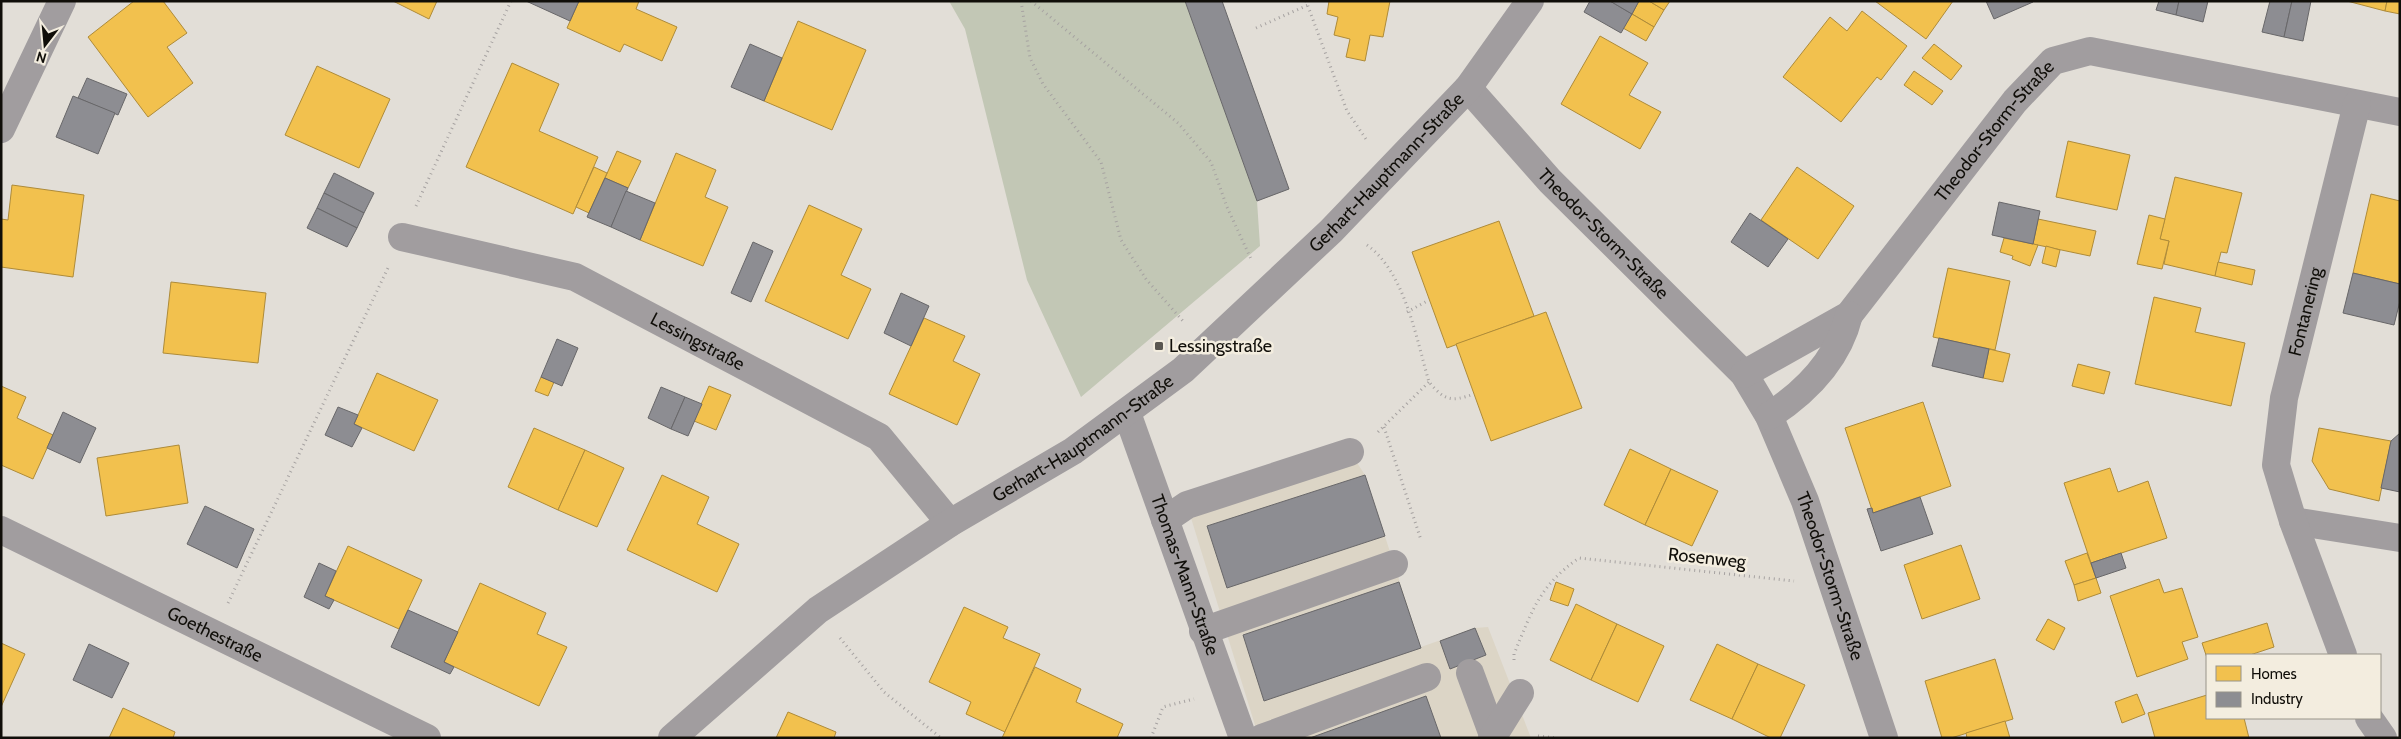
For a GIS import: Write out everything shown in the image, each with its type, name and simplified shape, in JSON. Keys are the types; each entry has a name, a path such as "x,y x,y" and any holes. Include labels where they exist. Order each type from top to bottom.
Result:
{"street":[{"path":"1,129 62,1"},
{"name":"Gerhart-Hauptmann-Straße","path":"672,738 818,610 950,523 1073,451 1183,370 1267,294 1341,221 1468,88 1530,1"},
{"name":"Theodor-Storm-Straße","path":"1744,374 1849,316 2015,101 2052,61 2090,51 2400,112"},
{"name":"Theodor-Storm-Straße","path":"1468,88 1550,181 1744,374 1769,416 1805,501 1884,738"},
{"name":"Fontanering","path":"2343,654 2293,521 2276,465 2284,398 2357,104"},
{"name":"Lessingstraße","path":"402,237 575,277 879,437 950,523"},
{"name":"Theodor-Storm-Straße","path":"1769,416 1795,399 1818,376 1844,336 1849,316"},
{"name":"Thomas-Mann-Straße","path":"1127,413 1203,631 1243,738"},
{"path":"1165,520 1187,505 1350,452"},
{"path":"2293,521 2400,538"},
{"name":"Goethestraße","path":"1,530 427,738"},
{"path":"1203,631 1394,564"},
{"path":"1470,673 1493,736"},
{"path":"1262,738 1427,677"},
{"path":"1493,736 1520,693"},
{"path":"2370,719 2383,738"}],"path":[{"path":"212,632 377,294 511,1"},
{"path":"1021,1 1030,58 1043,84 1101,162 1121,240 1146,279 1207,347"},
{"path":"1031,1 1178,123 1210,162 1227,207 1267,294"},
{"path":"1256,28 1307,3 1347,111 1389,171"},
{"path":"1341,221 1386,262 1397,280 1429,382 1440,395 1450,399 1458,400 1474,394"},
{"path":"1407,312 1429,300"},
{"path":"1350,452 1384,427 1429,382"},
{"path":"1384,427 1422,544 1422,552 1418,556 1394,564"},
{"name":"Rosenweg","path":"1520,693 1514,668 1514,654 1538,597 1558,573 1579,558 1832,585"},
{"path":"818,610 884,692 941,738"},
{"path":"1151,738 1163,707 1225,691"},
{"path":"1520,693 1539,737 1557,738"}],"shaded area":[{"path":"1350,452 1365,475 1421,647 1475,628 1488,627 1531,738 1259,738 1187,505"}],"green space":[{"path":"949,1 1185,1 1257,201 1260,246 1081,397 1027,280 965,29"}],"building: Homes":[{"path":"134,1 163,1 187,33 167,47 193,83 148,117 88,37"},
{"path":"393,1 437,1 429,19"},
{"path":"579,1 639,1 636,9 677,27 662,61 624,44 620,52 567,28"},
{"path":"1329,1 1390,1 1383,37 1370,35 1365,61 1346,57 1350,39 1334,35 1338,17 1327,14"},
{"path":"1639,1 1649,1 1664,10 1654,27 1632,14"},
{"path":"1649,1 1670,1 1664,10"},
{"path":"1875,1 1953,1 1926,39"},
{"path":"2347,1 2387,1 2385,11"},
{"path":"2387,1 2400,1 2400,14 2385,11"},
{"path":"1862,11 1907,46 1881,80 1877,77 1841,122 1783,77 1830,17 1847,31"},
{"path":"1632,14 1654,27 1646,41 1623,28"},
{"path":"798,21 866,50 832,130 764,101"},
{"path":"1600,36 1648,63 1629,95 1661,112 1640,149 1561,104"},
{"path":"1934,44 1962,66 1951,80 1922,58"},
{"path":"512,63 559,84 539,131 598,157 573,214 466,167"},
{"path":"317,66 390,99 359,168 285,135"},
{"path":"1914,71 1943,91 1932,105 1904,85"},
{"path":"2068,141 2130,155 2117,210 2056,197"},
{"path":"617,151 641,161 628,188 605,178"},
{"path":"676,153 716,170 705,197 728,207 703,266 640,240"},
{"path":"594,167 607,173 589,213 576,207"},
{"path":"1797,167 1854,206 1818,259 1761,220"},
{"path":"2175,177 2242,193 2227,253 2221,252 2215,276 2164,264 2169,241 2160,239"},
{"path":"12,185 84,195 73,277 1,267 1,219 8,220"},
{"path":"2371,194 2400,201 2400,284 2353,273"},
{"path":"809,205 862,229 841,275 871,289 848,339 765,301"},
{"path":"2149,215 2165,219 2160,239 2169,241 2162,269 2137,264"},
{"path":"2038,219 2096,231 2090,256 2033,244"},
{"path":"1499,221 1534,316 1447,348 1412,252"},
{"path":"2004,238 2038,245 2030,266 2012,259 2013,256 2000,252"},
{"path":"2046,246 2060,250 2056,267 2042,263"},
{"path":"2218,262 2255,270 2252,285 2215,276"},
{"path":"1948,268 2010,281 1995,350 1933,337"},
{"path":"171,282 266,293 258,363 163,353"},
{"path":"2154,297 2201,308 2195,332 2245,343 2231,406 2135,384"},
{"path":"1546,312 1582,408 1491,441 1456,344"},
{"path":"924,318 965,336 953,361 980,374 957,425 889,394"},
{"path":"1989,349 2010,354 2003,382 1983,378"},
{"path":"2078,364 2110,372 2104,394 2072,386"},
{"path":"377,373 438,400 414,451 354,424"},
{"path":"541,377 554,382 548,396 535,391"},
{"path":"1,386 26,397 17,418 53,435 33,479 1,465"},
{"path":"709,386 731,395 716,430 694,421"},
{"path":"1923,402 1951,486 1873,513 1845,428"},
{"path":"534,428 585,450 558,510 508,487"},
{"path":"2319,428 2391,441 2379,501 2329,489 2312,461"},
{"path":"179,445 188,503 106,516 97,458"},
{"path":"1630,449 1671,469 1645,525 1604,505"},
{"path":"585,450 624,468 597,527 558,510"},
{"path":"2110,468 2118,492 2148,481 2167,538 2091,563 2064,483"},
{"path":"1671,469 1718,491 1692,546 1645,525"},
{"path":"662,475 709,497 697,524 739,544 717,592 627,550"},
{"path":"1961,545 1980,599 1922,619 1904,565"},
{"path":"348,546 422,580 399,629 325,596"},
{"path":"2087,553 2096,578 2074,585 2065,561"},
{"path":"2096,578 2101,593 2078,601 2074,585"},
{"path":"2159,579 2164,593 2182,588 2198,637 2182,642 2188,659 2137,677 2110,596"},
{"path":"1556,582 1574,589 1568,606 1550,600"},
{"path":"480,583 546,613 537,634 567,647 539,706 444,662"},
{"path":"1576,604 1617,624 1591,680 1550,660"},
{"path":"964,607 1008,627 1003,638 1040,654 1005,732 966,714 971,702 929,682"},
{"path":"2048,619 2065,628 2054,650 2036,640"},
{"path":"2267,623 2274,647 2253,654 2206,655 2202,643"},
{"path":"1617,624 1664,646 1638,702 1591,680"},
{"path":"1,643 25,654 1,707"},
{"path":"1717,644 1758,664 1732,719 1690,700"},
{"path":"1995,659 2013,719 1951,738 1942,738 1925,681"},
{"path":"1758,664 1805,685 1780,738 1771,738 1732,719"},
{"path":"1035,667 1081,689 1076,702 1123,724 1117,738 1002,738"},
{"path":"2137,694 2145,714 2122,723 2115,702"},
{"path":"2206,695 2206,719 2244,719 2249,738 2155,738 2148,713"},
{"path":"123,708 175,732 173,738 109,738"},
{"path":"788,712 836,732 834,738 776,738"},
{"path":"2005,721 2010,738 1967,738 1966,733"}],"building: Industry":[{"path":"526,1 579,1 570,21"},
{"path":"1185,1 1222,1 1289,189 1257,201"},
{"path":"1590,1 1610,1 1632,14 1621,33 1584,12"},
{"path":"1610,1 1639,1 1632,14"},
{"path":"1986,1 2033,1 2033,2 1994,19"},
{"path":"2159,1 2179,1 2176,15 2156,10"},
{"path":"2179,1 2208,1 2203,22 2176,15"},
{"path":"2270,1 2292,1 2284,37 2262,32"},
{"path":"2292,1 2311,1 2303,41 2284,37"},
{"path":"750,44 782,58 764,101 731,87"},
{"path":"87,78 127,94 118,115 78,98"},
{"path":"73,96 115,113 98,154 56,137"},
{"path":"334,173 374,193 364,213 324,193"},
{"path":"605,178 628,188 611,227 587,217"},
{"path":"626,191 655,203 640,240 611,227"},
{"path":"324,193 364,213 357,228 317,208"},
{"path":"1999,202 2040,211 2033,244 1992,235"},
{"path":"317,208 357,228 347,247 307,228"},
{"path":"1750,213 1788,239 1768,267 1731,242"},
{"path":"753,242 773,251 751,302 731,293"},
{"path":"2353,273 2400,284 2400,301 2394,325 2343,313"},
{"path":"901,293 929,306 911,346 884,333"},
{"path":"1939,338 1989,349 1983,378 1932,366"},
{"path":"557,339 578,348 562,386 541,377"},
{"path":"661,387 685,397 671,429 648,418"},
{"path":"685,397 702,404 688,436 671,429"},
{"path":"338,407 358,415 354,424 362,428 352,447 325,435"},
{"path":"63,412 96,428 80,463 47,448"},
{"path":"2400,433 2400,492 2381,488 2391,441"},
{"path":"1365,475 1385,536 1227,588 1207,526"},
{"path":"1920,497 1933,534 1881,551 1867,509 1872,508 1873,513"},
{"path":"205,506 254,529 237,568 187,544"},
{"path":"2121,553 2126,568 2096,578 2091,563"},
{"path":"319,563 336,571 325,596 334,600 329,609 304,597"},
{"path":"1399,582 1421,648 1264,701 1243,635"},
{"path":"408,610 458,632 444,662 454,667 450,674 391,647"},
{"path":"1475,628 1486,655 1450,669 1440,641"},
{"path":"89,644 129,663 112,698 73,680"},
{"path":"1426,696 1441,738 1310,738"}],"place":[{"name":"Lessingstraße","path":"1159,346"}]}
